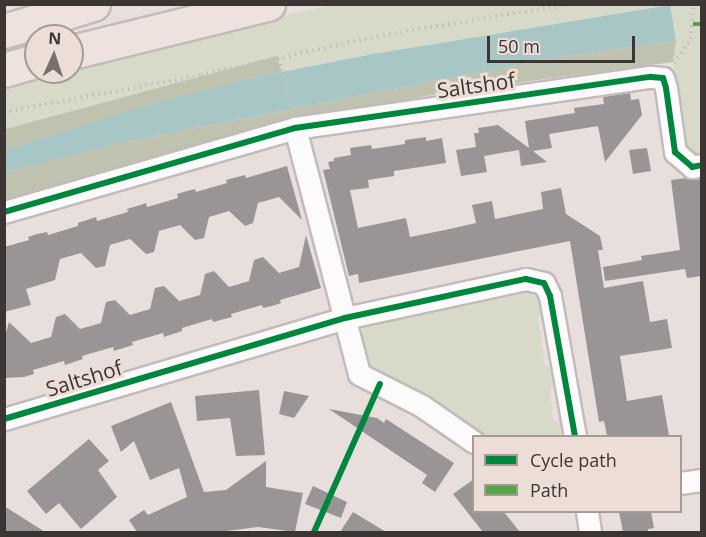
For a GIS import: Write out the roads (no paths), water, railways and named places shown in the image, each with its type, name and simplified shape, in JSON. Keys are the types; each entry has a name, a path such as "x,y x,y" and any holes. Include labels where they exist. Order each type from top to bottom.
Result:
{"highway":[{"path":"4,31 93,4"},
{"path":"84,49 268,4"},
{"path":"4,70 24,64"}],"street":[{"name":"Saltshof","path":"4,212 295,128 651,77 663,78 675,152 692,167 702,165"},
{"path":"295,128 359,374 422,406 472,441"},
{"name":"Saltshof","path":"4,419 345,318 526,279 544,283 550,296 575,435"},
{"path":"682,483 702,480"},
{"path":"587,513 590,532"}],"water":[{"path":"670,5 676,41 574,55 443,79 135,140 5,172 5,150 145,106 252,78 373,54"}]}
